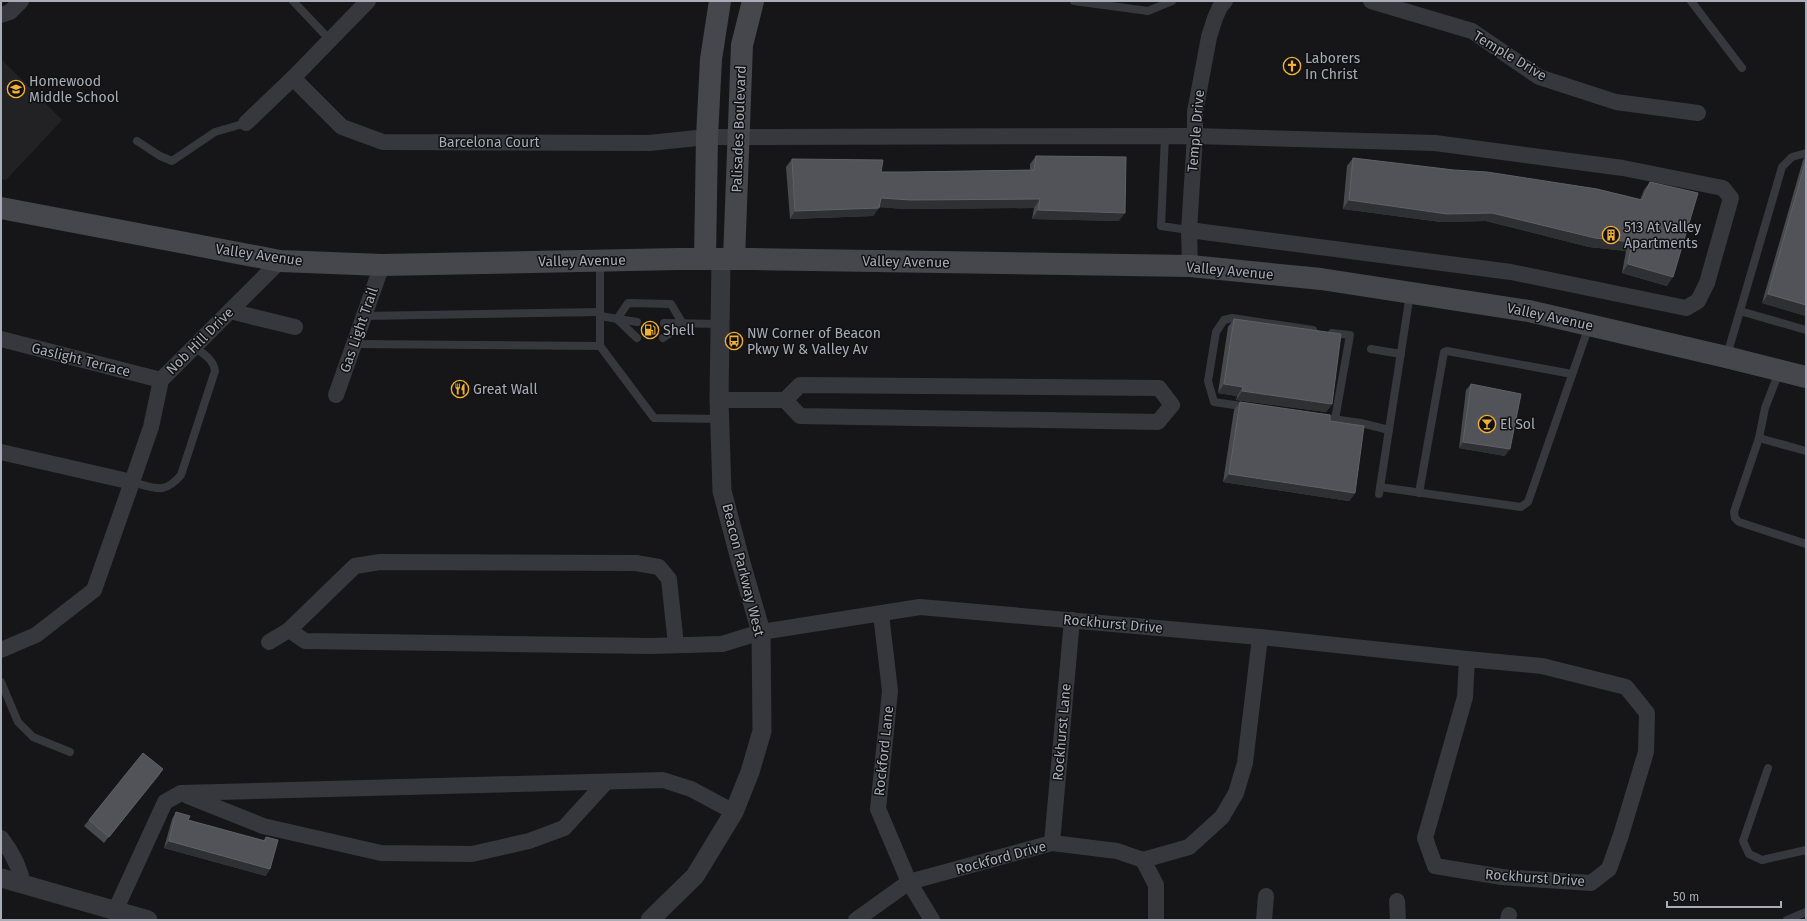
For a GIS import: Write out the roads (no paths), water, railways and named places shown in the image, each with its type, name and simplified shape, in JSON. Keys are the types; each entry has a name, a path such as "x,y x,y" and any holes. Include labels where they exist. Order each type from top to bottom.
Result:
{"main road":[{"path":"720,1 711,59 707,137 720,259"},
{"name":"Palisades Boulevard","path":"720,259 738,137 742,45 753,1"},
{"name":"Valley Avenue","path":"1,208 280,261 382,265 720,259 1190,266 1321,279 1529,311 1806,377"}],"street":[{"path":"1,14 10,12 21,1"},
{"path":"246,123 293,78 368,1"},
{"name":"Temple Drive","path":"1190,266 1189,230 1195,136 1195,112 1214,18 1220,7 1226,1"},
{"name":"Temple Drive","path":"1371,1 1472,31 1539,77 1616,102 1698,113"},
{"name":"Barcelona Court","path":"293,78 342,127 383,142 649,143 707,137 1195,136 1435,143 1623,168 1722,188 1731,198 1707,283 1698,301 1686,308 1511,272 1189,230"},
{"name":"Beacon Parkway West","path":"650,920 695,876 734,812 750,772 762,730 762,632 741,563 722,491 719,400 720,259"},
{"name":"Nob Hill Drive","path":"1,650 36,635 94,590 151,427 161,380 280,261"},
{"name":"Gas Light Trail","path":"336,395 382,265"},
{"path":"230,311 295,328"},
{"name":"Gaslight Terrace","path":"1,339 161,380"},
{"path":"719,400 785,400 800,385 1159,388 1172,405 1158,422 800,416 785,400"},
{"path":"1,452 132,482"},
{"path":"270,642 290,630 355,566 380,562 636,563 659,567 670,579 676,645"},
{"name":"Rockhurst Drive","path":"290,630 305,641 650,646 722,644 762,632 920,607 1260,637 1542,666 1626,687 1647,713 1646,752 1621,835 1609,868 1591,882 1502,877 1435,866 1424,838 1464,697 1466,659"},
{"name":"Rockford Lane","path":"881,614 890,691 878,809 909,882 932,920"},
{"name":"Rockhurst Lane","path":"1052,843 1072,620"},
{"path":"1156,920 1156,885 1143,860 1189,847 1222,817 1236,793 1245,763 1260,637"},
{"path":"114,916 165,802 181,793 663,780 690,789 734,812"},
{"path":"181,793 263,826 381,853 472,854 529,840 564,828 606,782"},
{"path":"1,838 11,850 21,874 23,885"},
{"name":"Rockford Drive","path":"856,920 909,882 1052,843 1117,851 1143,860"},
{"path":"1,878 114,916 148,920"},
{"path":"1264,920 1266,896"},
{"path":"1397,901 1398,920"}],"lane":[{"path":"293,1 330,40"},
{"path":"1074,1 1148,11 1172,1"},
{"path":"1691,1 1742,68"},
{"path":"137,141 160,156 172,161 215,132 246,123"},
{"path":"1165,136 1161,226 1189,230"},
{"path":"1726,357 1782,167 1792,157 1806,153"},
{"path":"600,260 600,346 654,418 720,419"},
{"path":"1410,293 1379,490 1420,492 1521,507 1525,506 1528,502 1589,325"},
{"path":"617,319 628,303 671,304 683,324"},
{"path":"1740,311 1806,330"},
{"path":"364,316 600,314 617,319 637,322"},
{"path":"1259,408 1214,402 1208,381 1216,332 1224,320 1232,318 1350,335 1335,419"},
{"path":"617,319 637,338"},
{"path":"664,323 720,324"},
{"path":"663,338 683,324"},
{"path":"354,344 600,346"},
{"path":"132,482 165,488 172,486 181,475 215,372 215,366 194,346"},
{"path":"1371,349 1401,354"},
{"path":"1420,492 1442,355 1444,352 1447,351 1572,374"},
{"path":"1779,370 1765,408 1760,438 1734,512 1735,518 1739,522 1806,544"},
{"path":"1312,416 1361,423 1389,430"},
{"path":"1760,438 1806,451"},
{"path":"1,682 18,722 33,737 70,752"},
{"path":"1768,768 1742,841 1749,854 1762,860 1806,850"},
{"path":"1787,920 1806,912"}],"place":[{"name":"Laborers In Christ","path":"1292,66"},
{"name":"Homewood Middle School","path":"16,89"},
{"name":"513 At Valley Apartments","path":"1611,235"},
{"name":"Shell","path":"650,330"},
{"name":"NW Corner of Beacon Pkwy W & Valley Av","path":"734,341"},
{"name":"Great Wall","path":"460,389"},
{"name":"El Sol","path":"1487,424"}]}
